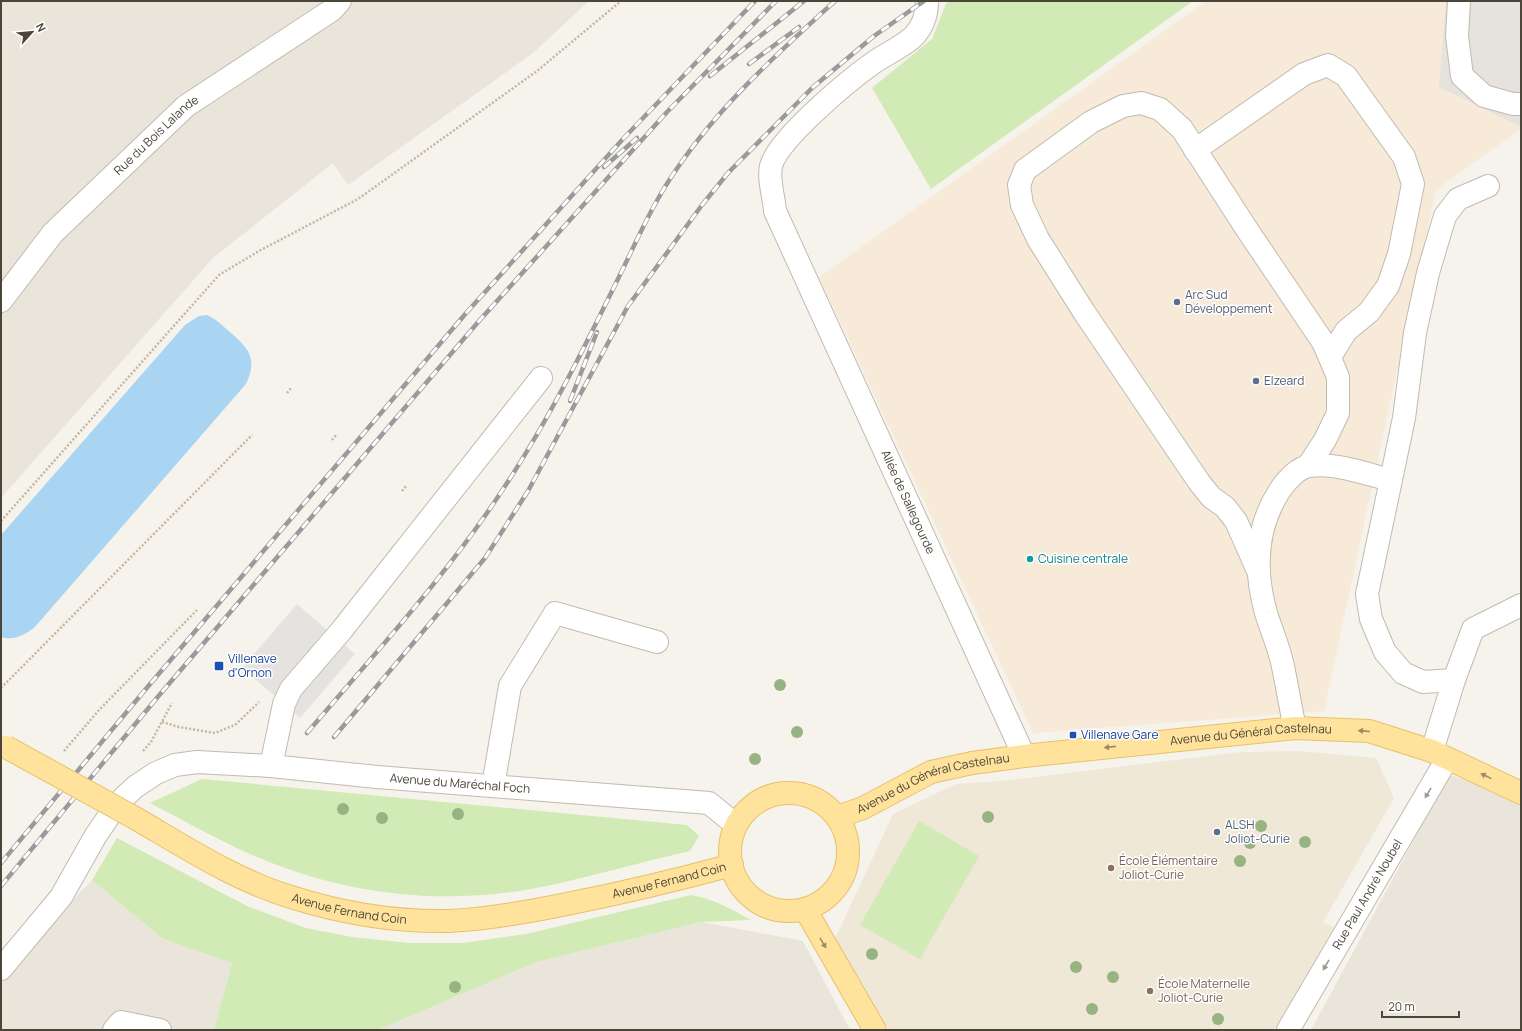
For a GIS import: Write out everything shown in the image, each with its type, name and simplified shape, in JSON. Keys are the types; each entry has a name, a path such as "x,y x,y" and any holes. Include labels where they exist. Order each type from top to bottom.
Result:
{"main road":[{"name":"Avenue du Général Castelnau","path":"837,817 863,808 931,772 972,763 1024,756 1295,728 1369,731 1439,755 1521,793"},
{"name":"Avenue Fernand Coin","path":"4,745 216,865 256,884 290,897 324,906 389,918 448,921 526,912 606,896 732,865"},
{"path":"784,793 804,795 822,803 837,817 846,834 848,853 845,872 836,889 822,902 804,909 786,911 767,907 751,898 739,883 732,865 730,845 736,826 748,809 765,798 784,793"},
{"path":"804,909 874,1030"}],"street":[{"name":"Rue du Bois Lalande","path":"1,301 53,232 186,106 332,10 340,1"},
{"name":"Allée de Sallegourde","path":"927,1 927,12 923,24 913,37 871,64 833,94 802,123 779,150 771,165 775,211 1024,756"},
{"path":"1459,1 1457,36 1462,76 1484,96 1521,104"},
{"path":"1195,150 1304,74 1328,65 1346,76 1404,156 1413,184 1399,254 1388,286 1370,312 1346,331 1330,357"},
{"path":"1258,571 1261,532 1271,504 1288,479 1308,466 1325,440 1338,413 1338,376 1323,342 1248,231 1182,129 1160,109 1142,103 1123,106 1091,122 1025,170 1019,185 1022,205 1038,239 1084,312 1200,482 1211,497 1225,507 1236,521 1258,571 1266,612 1282,662 1295,728"},
{"path":"1454,680 1424,682 1403,673 1385,652 1371,619 1367,594 1404,418 1418,318 1428,273 1445,216 1458,198 1488,186"},
{"path":"271,766 284,704 291,688 341,631 541,378"},
{"path":"1308,466 1328,466 1390,480"},
{"name":"Rue Paul André Noubel","path":"1288,1030 1439,755 1454,680 1473,629 1521,605"},
{"path":"493,786 510,686 555,613 657,642"},
{"name":"Avenue du Maréchal Foch","path":"1,969 61,897 96,835 118,803 135,787 151,776 175,765 197,762 271,766 377,777 709,802 736,826"},
{"path":"114,1030 121,1022 160,1030"}],"path":[{"path":"1,521 219,275 259,251 358,199 537,71 621,1"},
{"path":"287,393 292,388"},
{"path":"1,688 252,435"},
{"path":"332,440 336,435"},
{"path":"402,491 406,486"},
{"path":"64,750 99,710 197,610"},
{"path":"162,722 179,727 214,733 235,725 265,698 284,704"},
{"path":"151,742 172,703"}],"shaded area":[{"path":"1,1 589,1 533,53 348,185 333,163 213,258 1,498"},
{"path":"1206,1 1446,1 1440,87 1521,127 1521,129 1436,190 1324,711 1033,733 819,277"},
{"path":"1446,1 1521,1 1521,127 1439,87"},
{"path":"297,604 355,654 300,718 242,668"},
{"name":"École Élémentaire Joliot-Curie","path":"1300,751 1376,758 1394,798 1323,922 1334,927 1274,1030 889,1030 835,939 893,814 956,784 1001,781 1241,752"},
{"path":"1449,775 1521,797 1521,1030 1311,1030"},
{"path":"92,880 163,939 232,963 214,1030 1,1030 1,976"},
{"path":"701,922 803,941 850,1030 378,1030 536,962"}],"green space":[{"path":"951,1 1193,1 931,189 872,88 932,39 946,4"},
{"path":"202,779 687,825 699,836 690,851 571,881 531,889 495,894 459,896 423,896 388,892 352,887 283,867 250,854 212,836 150,803"},
{"path":"919,821 979,856 920,959 860,925"},
{"path":"117,838 247,906 306,928 352,937 410,943 463,943 526,934 691,895 715,902 751,920 701,922 536,962 378,1030 214,1030 232,963 163,939 92,880"}],"water":[{"path":"207,315 222,325 247,349 250,355 251,367 250,375 246,384 34,628 14,638 1,637 1,535 185,325 199,316"}],"railway":[{"path":"1,863 145,690 467,312 622,140 755,1"},
{"path":"1,886 156,699 479,321 667,112 776,1"},
{"path":"710,76 804,1"},
{"path":"307,733 412,610 487,514 524,456 566,383 659,198 693,146 750,81 835,1"},
{"path":"334,737 485,558 528,491 628,306 702,205 728,173 812,88 874,36 924,1"},
{"path":"749,64 799,27"},
{"path":"604,167 637,138"},
{"path":"570,401 597,332"}],"place":[{"name":"Arc Sud Développement","path":"1177,302"},
{"name":"Elzeard","path":"1256,381"},
{"name":"Cuisine centrale","path":"1030,559"},
{"name":"Villenave d'Ornon","path":"219,666"},
{"name":"Villenave Gare","path":"1073,735"},
{"name":"ALSH Joliot-Curie","path":"1217,832"},
{"name":"École Élémentaire Joliot-Curie","path":"1111,868"},
{"name":"École Maternelle Joliot-Curie","path":"1150,991"}]}
